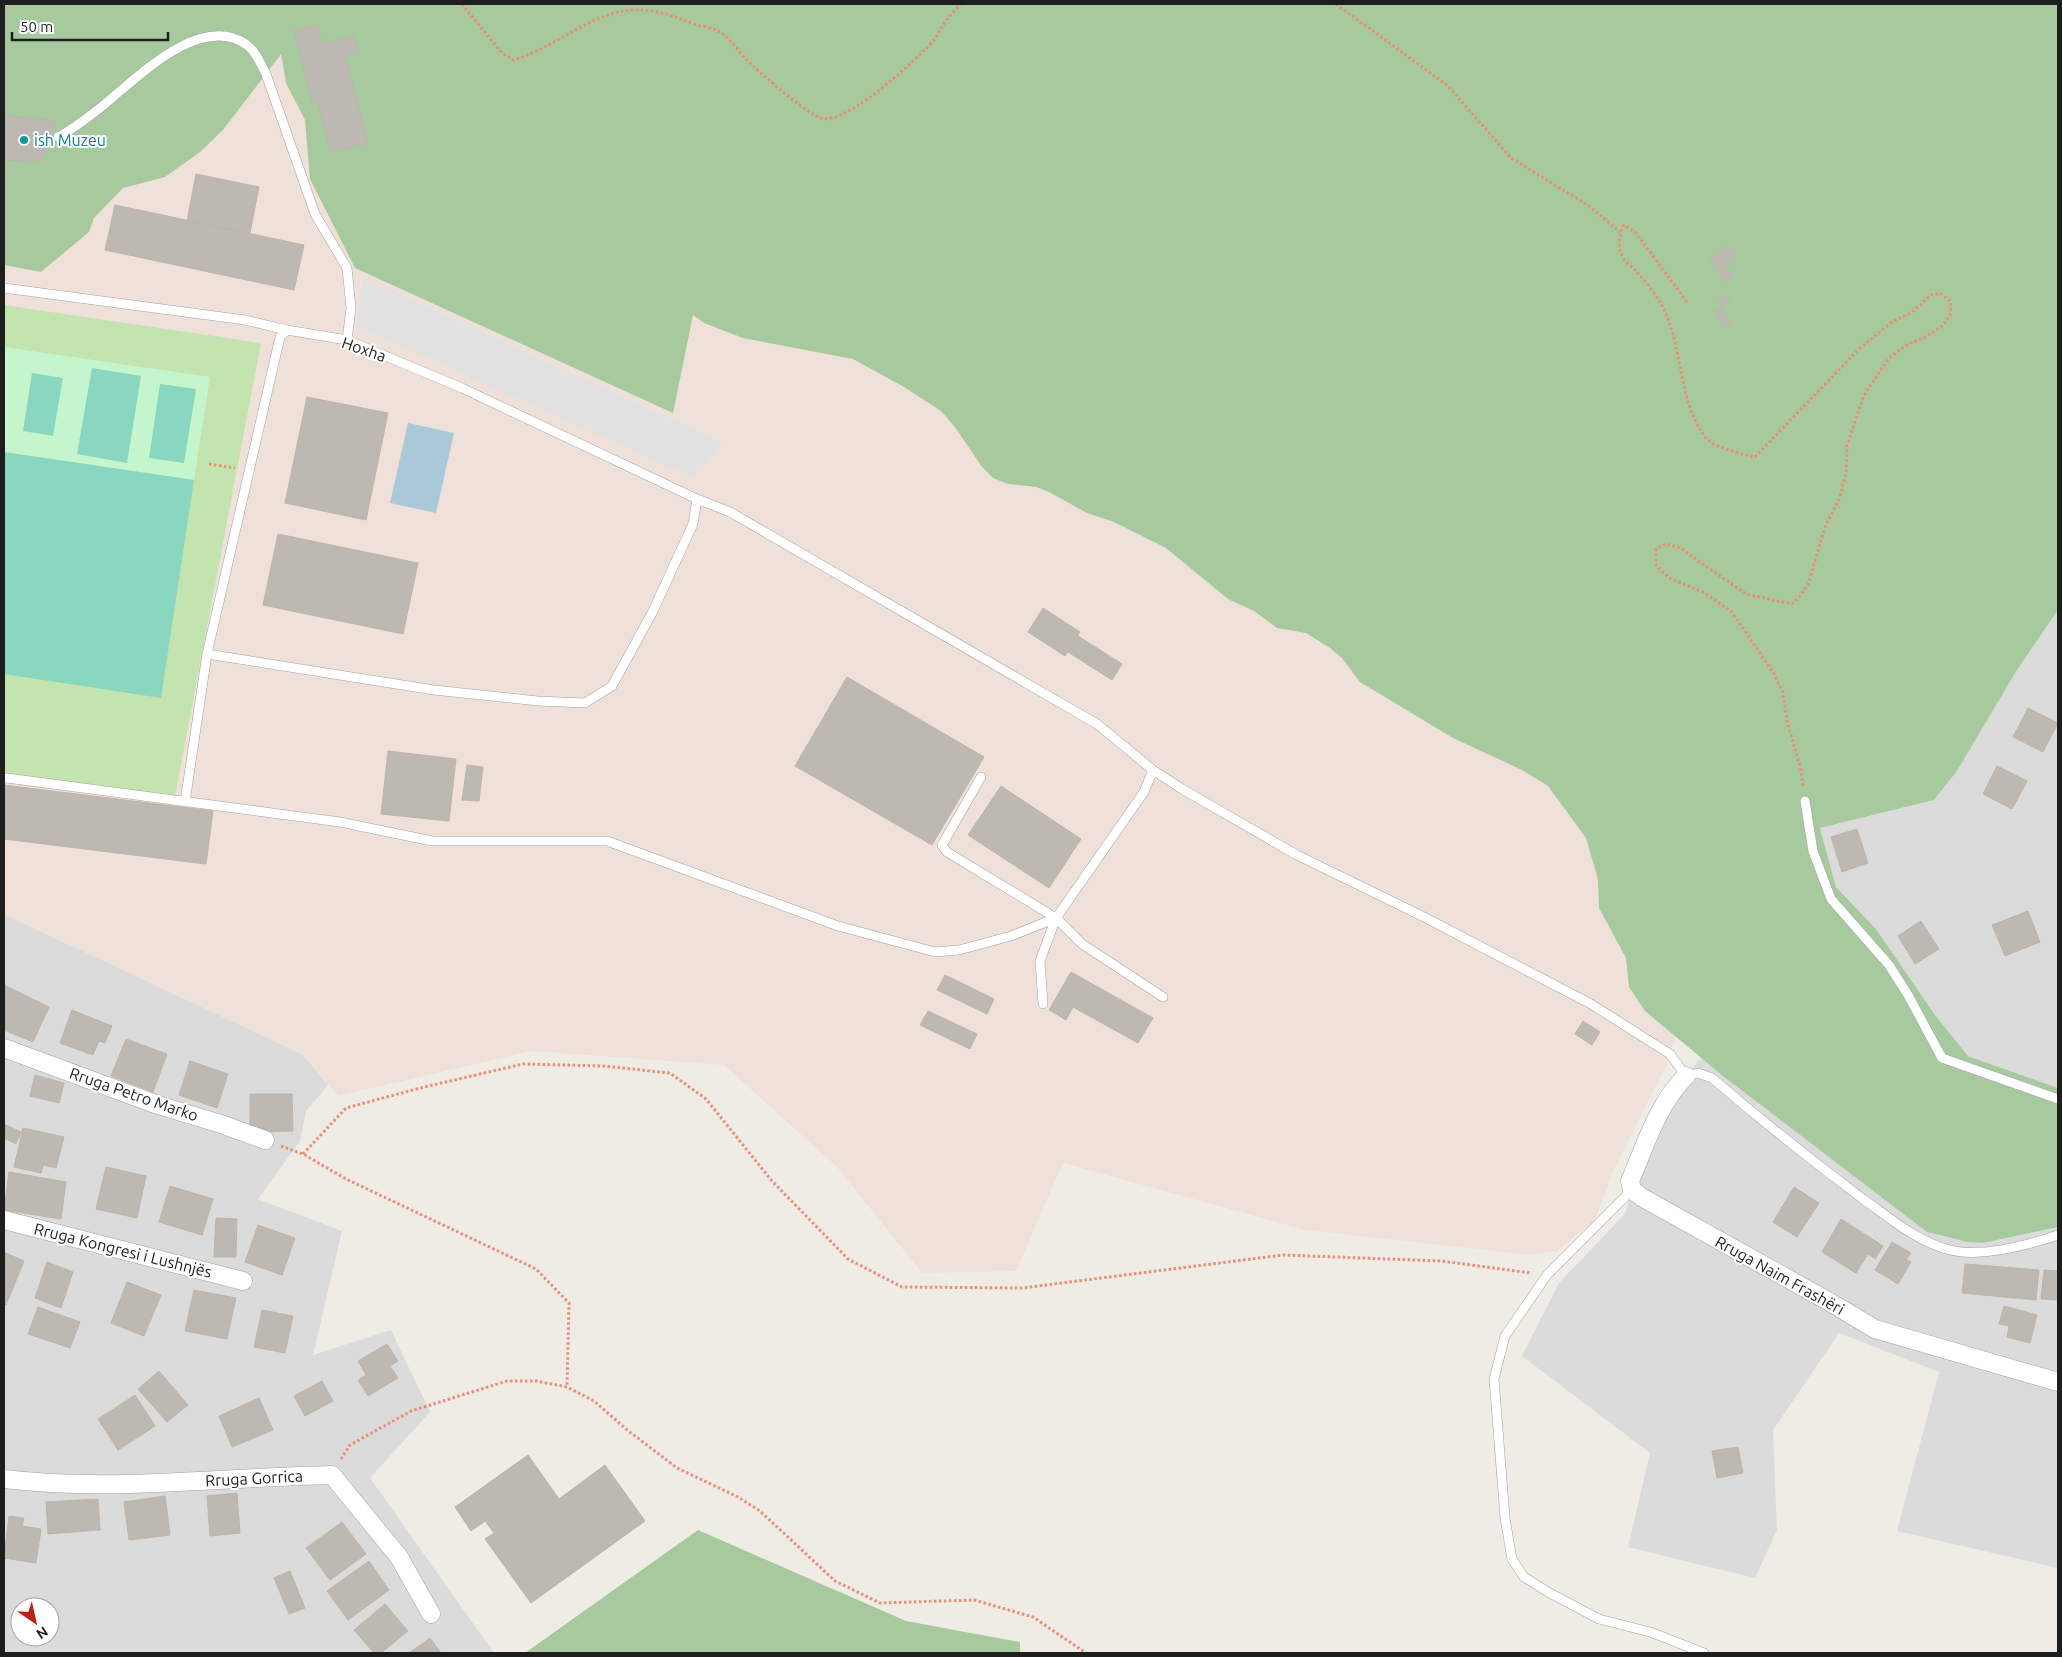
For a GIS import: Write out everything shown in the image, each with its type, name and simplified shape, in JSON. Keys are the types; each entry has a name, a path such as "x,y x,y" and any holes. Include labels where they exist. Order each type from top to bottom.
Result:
{"street":[{"name":"Rruga Petro Marko","path":"4,1048 158,1105 221,1124 265,1140"},
{"path":"1632,1190 1630,1181 1658,1118 1676,1086 1686,1076"},
{"name":"Rruga Naim Frashëri","path":"1632,1190 1875,1329 2058,1382"},
{"name":"Rruga Kongresi i Lushnjës","path":"4,1220 243,1281"},
{"path":"332,1475 399,1557 431,1614"},
{"name":"Rruga Gorrica","path":"4,1478 52,1485 332,1475"}],"lane":[{"path":"58,137 106,104 152,63 192,42 224,36 246,45 256,55 266,74 315,214 347,268 351,308 347,340"},
{"name":"Hoxha","path":"4,288 245,320 282,332 347,340 462,388 697,499 730,512 1097,724 1153,770 1297,855 1424,917 1591,1004 1670,1054 1686,1076"},
{"path":"185,802 207,654 282,332"},
{"path":"207,654 434,690 538,701 585,703 612,686 652,614 693,524 697,499"},
{"path":"1043,1004 1040,961 1056,918 1144,792 1153,770"},
{"path":"981,777 942,845 947,852 1056,918 1082,944 1163,997"},
{"path":"7,778 340,822 432,841 607,841 838,926 935,952 959,950 1011,936 1056,918"},
{"path":"1806,801 1813,851 1831,899 1889,965 1908,995 1942,1058 2058,1099"},
{"path":"1686,1076 1698,1073 1712,1078 1822,1168 1906,1230 1932,1244 1952,1250 1971,1252 2036,1243 2058,1235"},
{"path":"1632,1190 1547,1275 1505,1336 1494,1379 1505,1518 1512,1559 1524,1576 1548,1592 1599,1619 1650,1632 1704,1653"}],"path":[{"path":"462,4 501,52 512,60 545,49 594,20 620,11 642,10 671,14 718,30 749,62 779,88 817,118 826,120 842,115 861,104 897,76 936,38 946,20 961,4"},
{"path":"1336,4 1448,86 1511,158 1589,206 1620,232"},
{"path":"1688,302 1636,233 1624,225 1620,232 1621,254 1644,280 1663,308 1669,322 1678,362 1695,420 1708,439 1734,451 1755,457 1832,376 1892,322 1912,312 1931,294 1945,295 1951,302 1950,316 1942,326 1926,337 1908,344 1889,358 1864,395 1847,445 1846,473 1840,497 1825,527 1808,584 1792,604 1746,594 1680,548 1666,544 1656,550 1656,565 1669,578 1703,592 1732,612 1774,674 1783,693 1787,721 1801,770 1806,801"},
{"path":"208,464 249,471"},
{"path":"304,1154 346,1108 420,1088 524,1064 603,1066 670,1073 706,1099 772,1181 848,1259 902,1287 1022,1288 1283,1255 1441,1262 1547,1275"},
{"path":"265,1140 304,1154 346,1179 536,1269 568,1303 567,1387"},
{"path":"332,1475 350,1445 411,1411 507,1381 536,1381 567,1387 594,1401 626,1429 677,1468 738,1497 760,1511 834,1581 880,1603 974,1600 1033,1617 1086,1653"}],"shaded area":[{"path":"4,4 1139,4 1741,838 1667,1064 1614,1169 1595,1220 1557,1251 1529,1255 1305,1230 1063,1163 1016,1271 922,1273 837,1167 724,1065 531,1051 338,1096 302,1054 4,914"},
{"path":"363,277 723,443 694,478 357,326"},
{"path":"2058,610 2058,1088 1968,1056 1935,1015 1876,929 1836,887 1820,828 1934,800 1957,771 2017,670"},
{"path":"4,914 302,1054 328,1085 306,1111 300,1141 258,1199 342,1231 313,1355 391,1330 430,1412 370,1478 494,1653 4,1653"},
{"path":"1701,1058 1940,1236 1983,1243 2058,1227 2058,1568 1897,1531 1939,1372 1839,1333 1773,1430 1777,1530 1755,1578 1628,1547 1650,1453 1522,1356 1559,1283 1625,1214 1632,1190 1686,1076"}],"green space":[{"path":"4,4 2058,4 2058,610 2017,670 1957,771 1934,800 1820,828 1836,887 1876,929 1935,1015 1968,1056 2058,1088 2058,1227 1983,1243 1968,1242 1927,1232 1723,1076 1645,1011 1629,987 1626,958 1599,908 1598,879 1586,838 1548,786 1522,770 1453,738 1360,682 1342,658 1330,648 1306,633 1277,628 1254,611 1228,599 1166,548 1114,522 1087,513 1049,492 1036,487 1008,484 993,478 982,467 955,427 941,411 904,387 853,359 743,338 704,323 693,315 673,413 355,268 310,179 305,120 286,83 281,54 223,130 200,152 165,177 123,188 94,218 89,232 41,272 4,265"},
{"path":"4,305 261,343 175,796 4,773"},
{"path":"4,347 210,377 194,480 4,452"},
{"path":"92,368 141,376 127,463 77,454"},
{"path":"32,373 63,378 53,436 23,431"},
{"path":"160,384 196,389 184,463 149,458"},
{"path":"4,452 194,480 161,698 4,674"},
{"path":"698,1530 906,1621 1020,1642 1020,1653 525,1653"}],"water":[{"path":"408,423 454,433 436,513 390,503"}],"building":[{"path":"317,25 322,44 354,36 358,52 345,55 368,143 331,152 317,100 312,101 294,31"},
{"name":"ish Muzeu","path":"4,115 55,121 53,137 44,138 43,144 47,145 45,155 41,160 33,162 4,160"},
{"path":"196,174 259,187 250,233 187,221"},
{"path":"115,205 304,245 294,290 105,250"},
{"path":"1728,246 1736,256 1725,265 1733,276 1726,282 1710,260"},
{"path":"1725,296 1730,302 1723,307 1719,301"},
{"path":"1720,308 1732,325 1726,329 1714,312"},
{"path":"307,397 388,413 366,520 285,503"},
{"path":"278,534 418,563 403,634 263,605"},
{"path":"1043,608 1080,632 1065,656 1028,632"},
{"path":"1078,636 1122,664 1112,680 1068,652"},
{"path":"847,677 984,757 932,845 795,766"},
{"path":"2028,708 2058,723 2043,752 2013,737"},
{"path":"388,751 456,759 449,821 381,814"},
{"path":"467,765 483,767 479,801 462,800"},
{"path":"1997,766 2027,781 2012,809 1983,794"},
{"path":"4,785 213,811 206,864 4,839"},
{"path":"1001,786 1081,839 1049,888 968,835"},
{"path":"1857,829 1868,863 1842,872 1831,837"},
{"path":"2028,911 2040,942 2005,956 1992,925"},
{"path":"1921,921 1939,949 1915,964 1898,936"},
{"path":"1071,972 1153,1018 1138,1043 1073,1007 1066,1020 1049,1010"},
{"path":"945,975 994,999 987,1014 937,990"},
{"path":"4,985 49,1007 33,1042 4,1030"},
{"path":"72,1010 112,1026 105,1043 99,1041 93,1055 60,1043"},
{"path":"928,1011 977,1034 970,1049 920,1025"},
{"path":"1583,1021 1600,1032 1592,1045 1575,1034"},
{"path":"126,1039 167,1054 153,1092 111,1076"},
{"path":"190,1061 228,1074 217,1108 179,1095"},
{"path":"35,1075 64,1083 59,1103 30,1096"},
{"path":"250,1094 292,1094 293,1131 250,1132"},
{"path":"4,1124 21,1132 16,1144 4,1138"},
{"path":"23,1128 64,1137 56,1168 43,1165 41,1173 14,1167"},
{"path":"106,1167 146,1176 137,1218 96,1209"},
{"path":"9,1172 66,1182 61,1219 4,1210"},
{"path":"170,1186 213,1199 202,1235 159,1222"},
{"path":"1794,1187 1819,1203 1797,1237 1773,1222"},
{"path":"216,1218 237,1219 236,1257 214,1257"},
{"path":"1841,1219 1883,1246 1875,1259 1868,1254 1856,1273 1822,1252"},
{"path":"258,1225 295,1238 282,1275 245,1262"},
{"path":"1892,1242 1911,1253 1906,1259 1911,1262 1898,1284 1875,1270"},
{"path":"4,1252 24,1261 6,1305 4,1304"},
{"path":"47,1262 73,1272 61,1308 35,1298"},
{"path":"1965,1264 2039,1270 2036,1300 1962,1293"},
{"path":"2044,1270 2058,1271 2058,1300 2041,1299"},
{"path":"127,1282 161,1295 144,1336 111,1323"},
{"path":"194,1290 236,1298 227,1339 185,1331"},
{"path":"2004,1306 2037,1315 2030,1343 2007,1337 2009,1326 1999,1324"},
{"path":"38,1307 80,1322 70,1348 28,1334"},
{"path":"262,1310 293,1316 285,1353 254,1347"},
{"path":"387,1344 398,1361 390,1366 398,1378 368,1396 358,1380 366,1375 358,1361"},
{"path":"159,1371 188,1405 167,1422 138,1389"},
{"path":"322,1381 333,1401 305,1416 294,1396"},
{"path":"135,1395 155,1426 118,1450 98,1419"},
{"path":"259,1398 273,1430 232,1447 219,1416"},
{"path":"1738,1447 1743,1473 1717,1478 1712,1451"},
{"path":"528,1455 559,1499 605,1465 645,1521 531,1603 485,1539 494,1533 485,1521 471,1531 455,1507"},
{"path":"237,1493 240,1533 210,1536 207,1496"},
{"path":"165,1496 170,1535 129,1540 124,1502"},
{"path":"98,1499 100,1530 48,1534 46,1502"},
{"path":"9,1516 24,1518 22,1526 41,1529 36,1563 4,1558"},
{"path":"342,1522 366,1554 330,1580 306,1548"},
{"path":"369,1561 389,1590 348,1620 327,1591"},
{"path":"290,1571 305,1608 289,1614 274,1578"},
{"path":"385,1604 408,1631 381,1653 374,1653 354,1630"},
{"path":"430,1638 441,1653 409,1653"}],"place":[{"name":"ish Muzeu","path":"24,140"}]}
